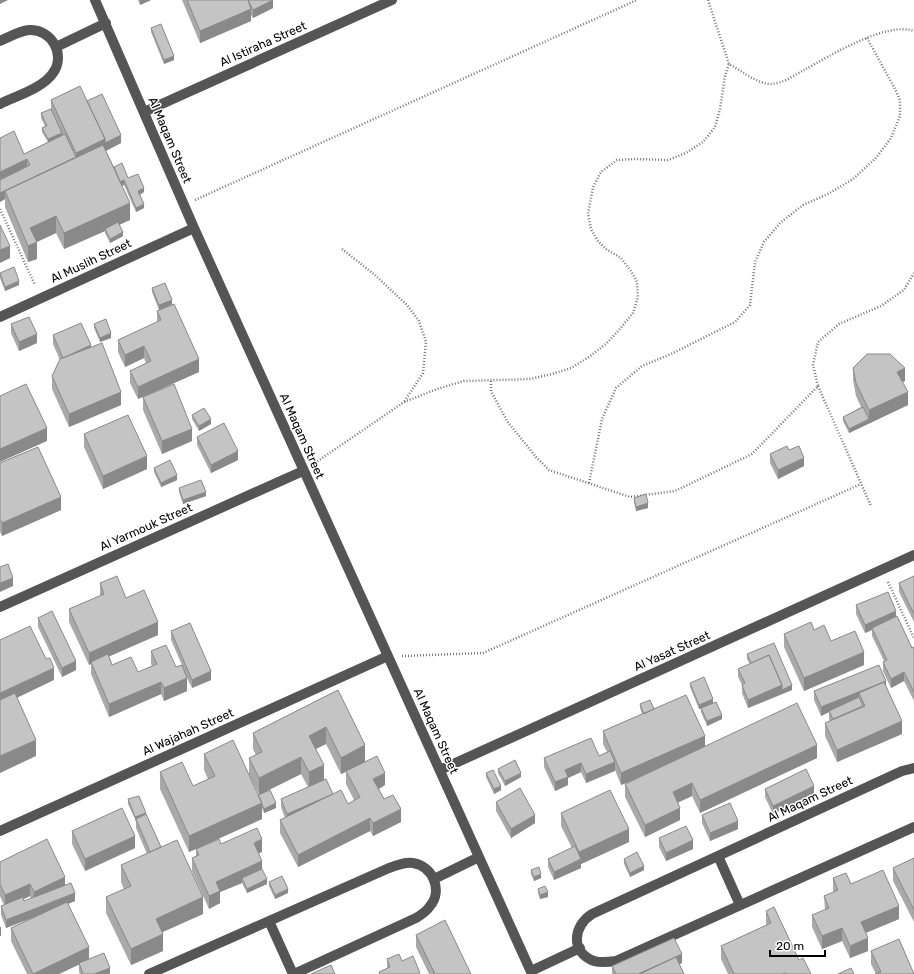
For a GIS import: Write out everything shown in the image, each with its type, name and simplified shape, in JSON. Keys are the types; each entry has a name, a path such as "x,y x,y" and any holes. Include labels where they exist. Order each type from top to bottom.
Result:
{"street":[{"name":"Al Maqam Street","path":"95,0 194,228 303,471 532,973 580,948 577,940 577,932 585,918 895,774 910,768 914,768"},
{"name":"Al Istiraha Street","path":"144,112 392,0"},
{"path":"56,47 106,23"},
{"path":"0,41 20,32 37,30 52,40 59,56 58,65 53,74 46,80 37,87 0,104"},
{"name":"Al Muslih Street","path":"0,317 194,228"},
{"name":"Al Yarmouk Street","path":"0,607 303,471"},
{"name":"Al Yasat Street","path":"440,770 914,555"},
{"name":"Al Wajahah Street","path":"0,831 388,656"},
{"path":"580,948 583,954 595,961 616,961 914,827"},
{"path":"718,856 740,905"},
{"path":"434,879 479,857"},
{"path":"149,974 269,921 389,868 406,863 415,863 423,866 434,879 436,888 435,898 431,906 416,918 293,974 269,921"}],"path":[{"path":"184,205 637,0"},
{"path":"303,471 404,402 437,389 464,381 530,379 572,368 590,357 607,343 619,330 633,312 638,297 637,282 621,258 598,241 591,229 588,214 593,187 601,172 618,160 668,160 686,153 703,142 715,127 720,109 725,76 729,64 708,0"},
{"path":"729,64 758,81 771,84 785,80 867,38 886,31 899,29 914,31"},
{"path":"589,483 602,418 616,388 642,366 671,354 735,322 750,305 755,262 764,242 780,223 803,205 828,194 853,179 876,158 891,138 900,116 900,100 867,38"},
{"path":"0,209 41,298"},
{"path":"342,248 375,275 407,305 419,321 426,342 423,373 404,402"},
{"path":"871,506 818,386 813,365 818,342 839,324 881,306 904,290 914,273"},
{"path":"491,381 491,391 507,421 536,457 549,470 630,497 675,491 752,454 818,386"},
{"path":"388,656 483,653 862,484"},
{"path":"882,570 914,638"}],"building":[{"path":"187,0 248,0 251,9 200,31"},
{"path":"248,0 273,0 253,10"},
{"path":"161,24 174,56 164,60 151,28"},
{"path":"80,86 105,139 76,153 51,100"},
{"path":"102,94 121,135 105,143 105,139 87,101"},
{"path":"51,109 62,133 48,139 42,128 47,126 41,113"},
{"path":"14,131 24,154 65,134 76,157 0,193 0,180 30,165 27,159 0,172 0,138"},
{"path":"103,145 130,203 64,233 56,216 30,228 37,242 28,246 5,191"},
{"path":"122,163 128,178 138,174 144,188 138,191 144,204 136,208 124,180 120,182 114,167"},
{"path":"118,222 123,232 110,239 105,229"},
{"path":"0,225 10,246 0,250"},
{"path":"14,267 19,281 5,287 0,273"},
{"path":"165,283 172,300 159,305 152,288"},
{"path":"174,304 199,359 138,387 130,371 151,361 144,346 125,355 118,340 161,320 157,311"},
{"path":"29,317 37,334 19,342 11,324"},
{"path":"106,319 111,333 100,338 94,324"},
{"path":"81,323 91,345 63,358 53,335"},
{"path":"102,343 121,392 69,414 52,376 60,359"},
{"path":"867,354 890,354 905,368 897,372 908,392 869,410 856,383 853,368"},
{"path":"26,384 47,428 0,449 0,396"},
{"path":"174,384 192,429 162,441 143,397"},
{"path":"863,407 869,419 849,429 843,417"},
{"path":"204,408 211,419 199,426 192,415"},
{"path":"128,415 147,456 103,476 84,434"},
{"path":"224,423 238,451 211,465 197,437"},
{"path":"787,446 789,450 799,446 804,458 778,470 770,454"},
{"path":"38,447 61,497 2,523 0,519 0,463"},
{"path":"170,460 177,475 161,483 154,468"},
{"path":"201,480 206,492 183,500 179,488"},
{"path":"646,494 648,503 636,507 634,498"},
{"path":"8,564 13,578 0,583 0,567"},
{"path":"117,576 126,598 144,590 158,622 89,653 69,609 104,594 100,583"},
{"path":"914,576 914,614 899,583"},
{"path":"888,592 896,611 865,625 856,605"},
{"path":"52,611 76,661 62,668 38,618"},
{"path":"897,616 912,648 914,647 914,692 904,672 891,679 883,662 887,660 872,628"},
{"path":"811,622 814,630 824,625 831,641 855,631 864,652 804,678 784,634"},
{"path":"190,623 211,671 192,680 171,631"},
{"path":"30,626 46,659 50,658 54,668 0,693 0,640"},
{"path":"774,643 792,685 782,690 782,685 769,655 751,663 747,654"},
{"path":"166,645 176,667 182,665 187,678 164,688 161,682 109,704 91,662 108,654 112,665 131,657 138,672 157,664 151,651"},
{"path":"769,655 782,685 748,700 742,685 745,683 738,669"},
{"path":"879,665 886,681 821,707 814,691"},
{"path":"704,677 713,699 699,705 690,683"},
{"path":"884,682 902,721 837,750 825,723 865,706 859,693"},
{"path":"338,690 365,745 341,758 326,727 309,736 324,765 309,772 301,757 259,778 249,758 262,752 253,733"},
{"path":"15,693 36,740 0,756 0,700"},
{"path":"686,695 705,736 621,773 603,731"},
{"path":"859,697 863,706 833,719 829,711"},
{"path":"650,700 654,709 644,714 640,704"},
{"path":"716,702 722,715 707,721 701,708"},
{"path":"797,703 817,745 700,800 692,783 673,792 680,808 645,825 625,784"},
{"path":"591,738 599,756 610,751 615,762 586,774 581,763 565,770 568,777 555,782 544,758"},
{"path":"233,740 262,803 189,836 160,772 182,762 193,786 215,776 204,754"},
{"path":"377,756 385,773 373,779 384,799 393,795 401,809 373,823 370,818 298,855 280,820 341,790 348,804 360,797 346,771"},
{"path":"515,760 521,773 505,781 498,769"},
{"path":"806,769 814,786 773,806 765,789"},
{"path":"493,770 501,786 494,789 486,773"},
{"path":"326,779 333,794 287,814 281,799"},
{"path":"520,788 535,815 511,829 496,802"},
{"path":"270,790 276,803 264,809 258,795"},
{"path":"610,790 629,829 579,852 561,813"},
{"path":"139,796 146,813 135,817 128,799"},
{"path":"730,803 738,821 710,833 702,815"},
{"path":"122,808 135,836 85,859 72,831"},
{"path":"146,814 161,847 150,852 136,819"},
{"path":"686,826 693,840 666,853 659,838"},
{"path":"257,828 262,839 254,843 262,861 216,882 220,891 209,896 192,858 199,855 196,849 219,839 221,844"},
{"path":"47,839 65,877 34,892 30,884 5,895 0,884 0,862"},
{"path":"177,840 203,897 156,919 163,934 131,949 106,897 131,886 121,865"},
{"path":"575,846 581,859 554,872 548,859"},
{"path":"637,852 644,866 630,873 624,859"},
{"path":"914,858 914,910 893,868"},
{"path":"539,867 541,874 534,877 531,870"},
{"path":"262,869 267,879 247,889 242,878"},
{"path":"883,870 899,906 861,922 868,938 850,946 842,928 822,936 812,915 829,908 824,896 838,890 833,878 846,873 851,884"},
{"path":"282,876 288,889 275,895 269,882"},
{"path":"71,883 75,893 6,920 1,906 23,897 24,901"},
{"path":"545,886 548,892 540,895 538,889"},
{"path":"67,902 89,947 33,974 11,928"},
{"path":"774,907 799,960 803,958 811,974 734,974 721,946 771,923 766,911"},
{"path":"445,920 471,974 435,974 416,935"},
{"path":"674,938 682,954 638,974 616,974 612,966"},
{"path":"899,939 914,974 875,974 881,972 871,951"},
{"path":"104,953 110,968 94,974 83,974 79,963"},
{"path":"399,954 402,961 413,956 420,973 380,974 379,972 390,967 387,959"},
{"path":"676,957 684,974 640,974"},
{"path":"331,965 335,974 311,974"},
{"path":"851,968 854,974 838,974"}]}
